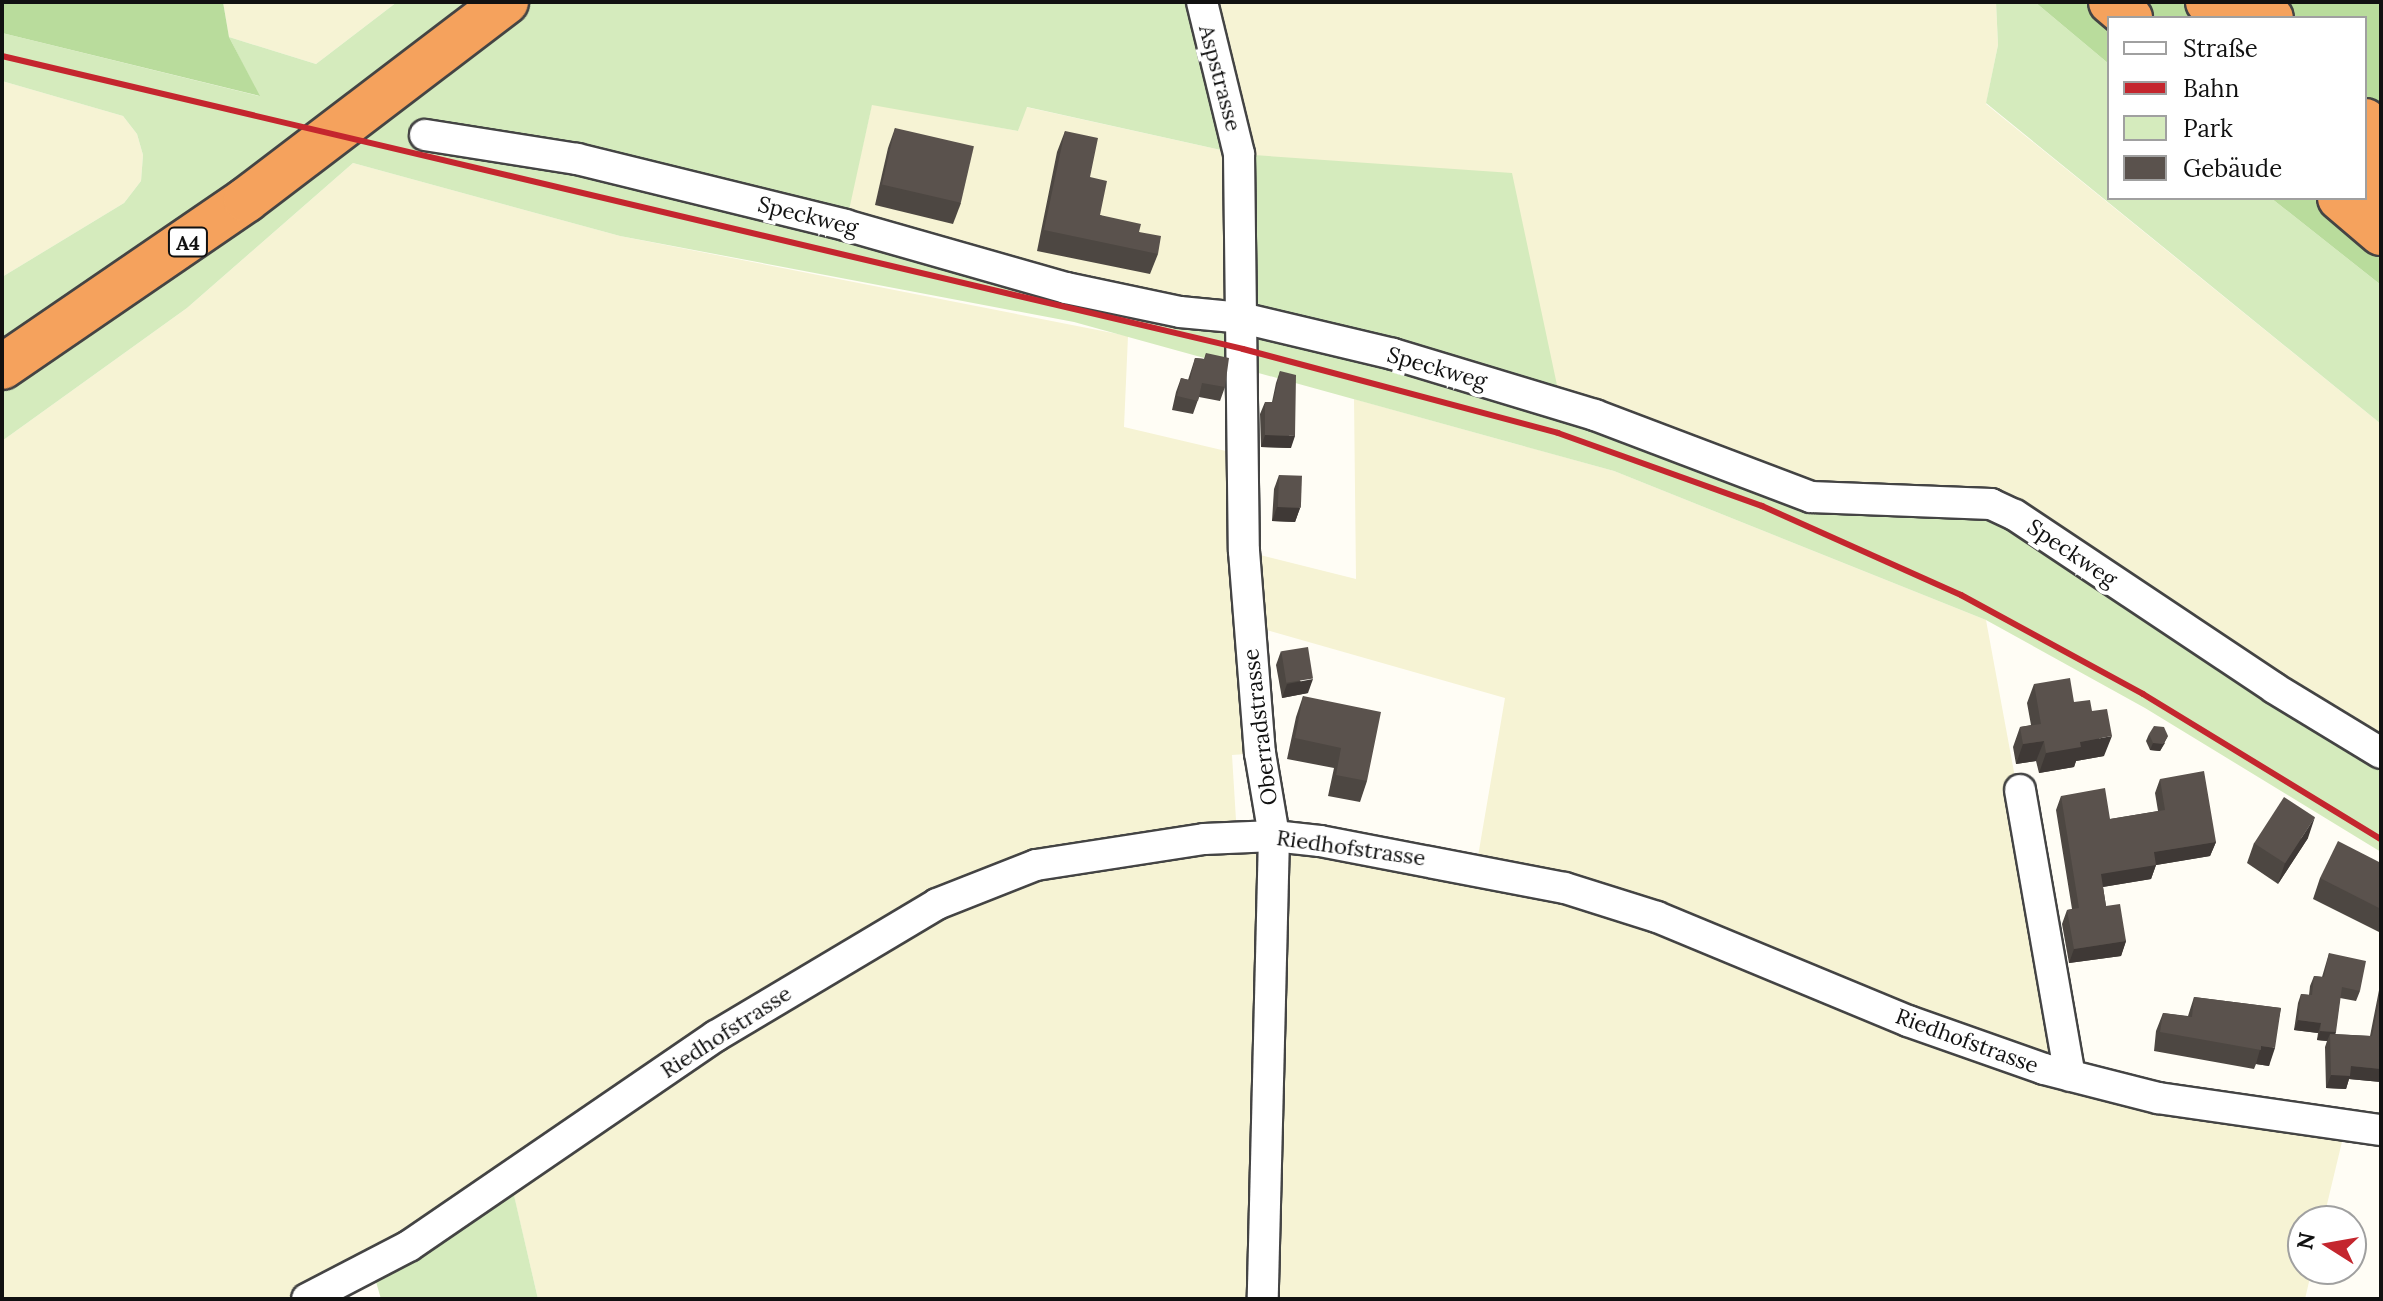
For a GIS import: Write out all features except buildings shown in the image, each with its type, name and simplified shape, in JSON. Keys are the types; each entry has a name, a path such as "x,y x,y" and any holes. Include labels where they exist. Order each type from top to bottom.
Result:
{"highway":[{"name":"A4","path":"2,353 158,248 474,2"},
{"name":"A4","path":"2,367 246,200 506,2"},
{"path":"2111,2 2128,16"},
{"path":"2367,123 2381,138"},
{"path":"2342,200 2381,233"}],"street":[{"name":"Aspstrasse","path":"1202,2 1239,154"},
{"name":"Speckweg","path":"425,135 577,159 845,225 1066,288 1180,312 1242,318 1393,354 1560,404 1811,497 1991,504 2015,515 2274,688 2381,753"},
{"name":"Oberradstrasse","path":"1239,154 1244,551 1260,753 1274,836 1263,1299"},
{"path":"2020,790 2070,1076"},
{"name":"Riedhofstrasse","path":"307,1299 409,1246 716,1036 962,891 1013,871 1082,854 1274,836 1476,868 1602,899 1908,1021 2070,1076 2183,1102 2381,1130"}],"shaded area":[{"path":"223,2 397,2 316,64 229,37"},
{"path":"1202,2 1996,2 1998,45 1986,104 2381,424 2381,753 1858,502 1242,318 845,225 872,104 1018,131 1026,107 1239,154"},
{"path":"2,81 123,116 137,134 143,155 141,181 124,203 2,277"},
{"path":"353,163 620,236 1128,336 1124,427 1243,455 1244,551 1356,579 1354,399 1614,471 1986,620 2070,1076 2346,1125 2327,1205 2287,1205 2287,1285 2308,1285 2305,1299 1263,1299 1274,836 1476,868 1505,698 1249,625 1260,753 1232,755 1237,836 1266,848 1256,1299 538,1299 510,1179 307,1299 2,1299 2,441 187,308"}],"green space":[{"path":"2,2 223,2 229,37 260,96 2,33"},
{"path":"397,2 1202,2 1239,154 1512,173 1561,404 1781,487 1971,501 2381,753 2381,852 2145,708 1986,620 1614,471 1074,322 620,236 353,163 187,308 2,441 2,277 124,203 141,181 143,155 137,134 123,116 2,81 2,33 259,96 229,37 316,64","holes":["872,105 1018,131 1027,107 1239,154 1241,317 846,224"]},
{"path":"1996,2 2035,2 2107,62 2107,200 2274,200 2381,285 2381,424 1986,103 1998,45"},
{"path":"2035,2 2381,2 2381,285 2274,200 2367,200 2367,16 2107,16 2107,62"},
{"path":"510,1178 538,1299 381,1299 372,1268"}],"railway":[{"path":"2,56 1243,349 1558,433 1762,506 1961,595 2143,694 2381,839"}]}
